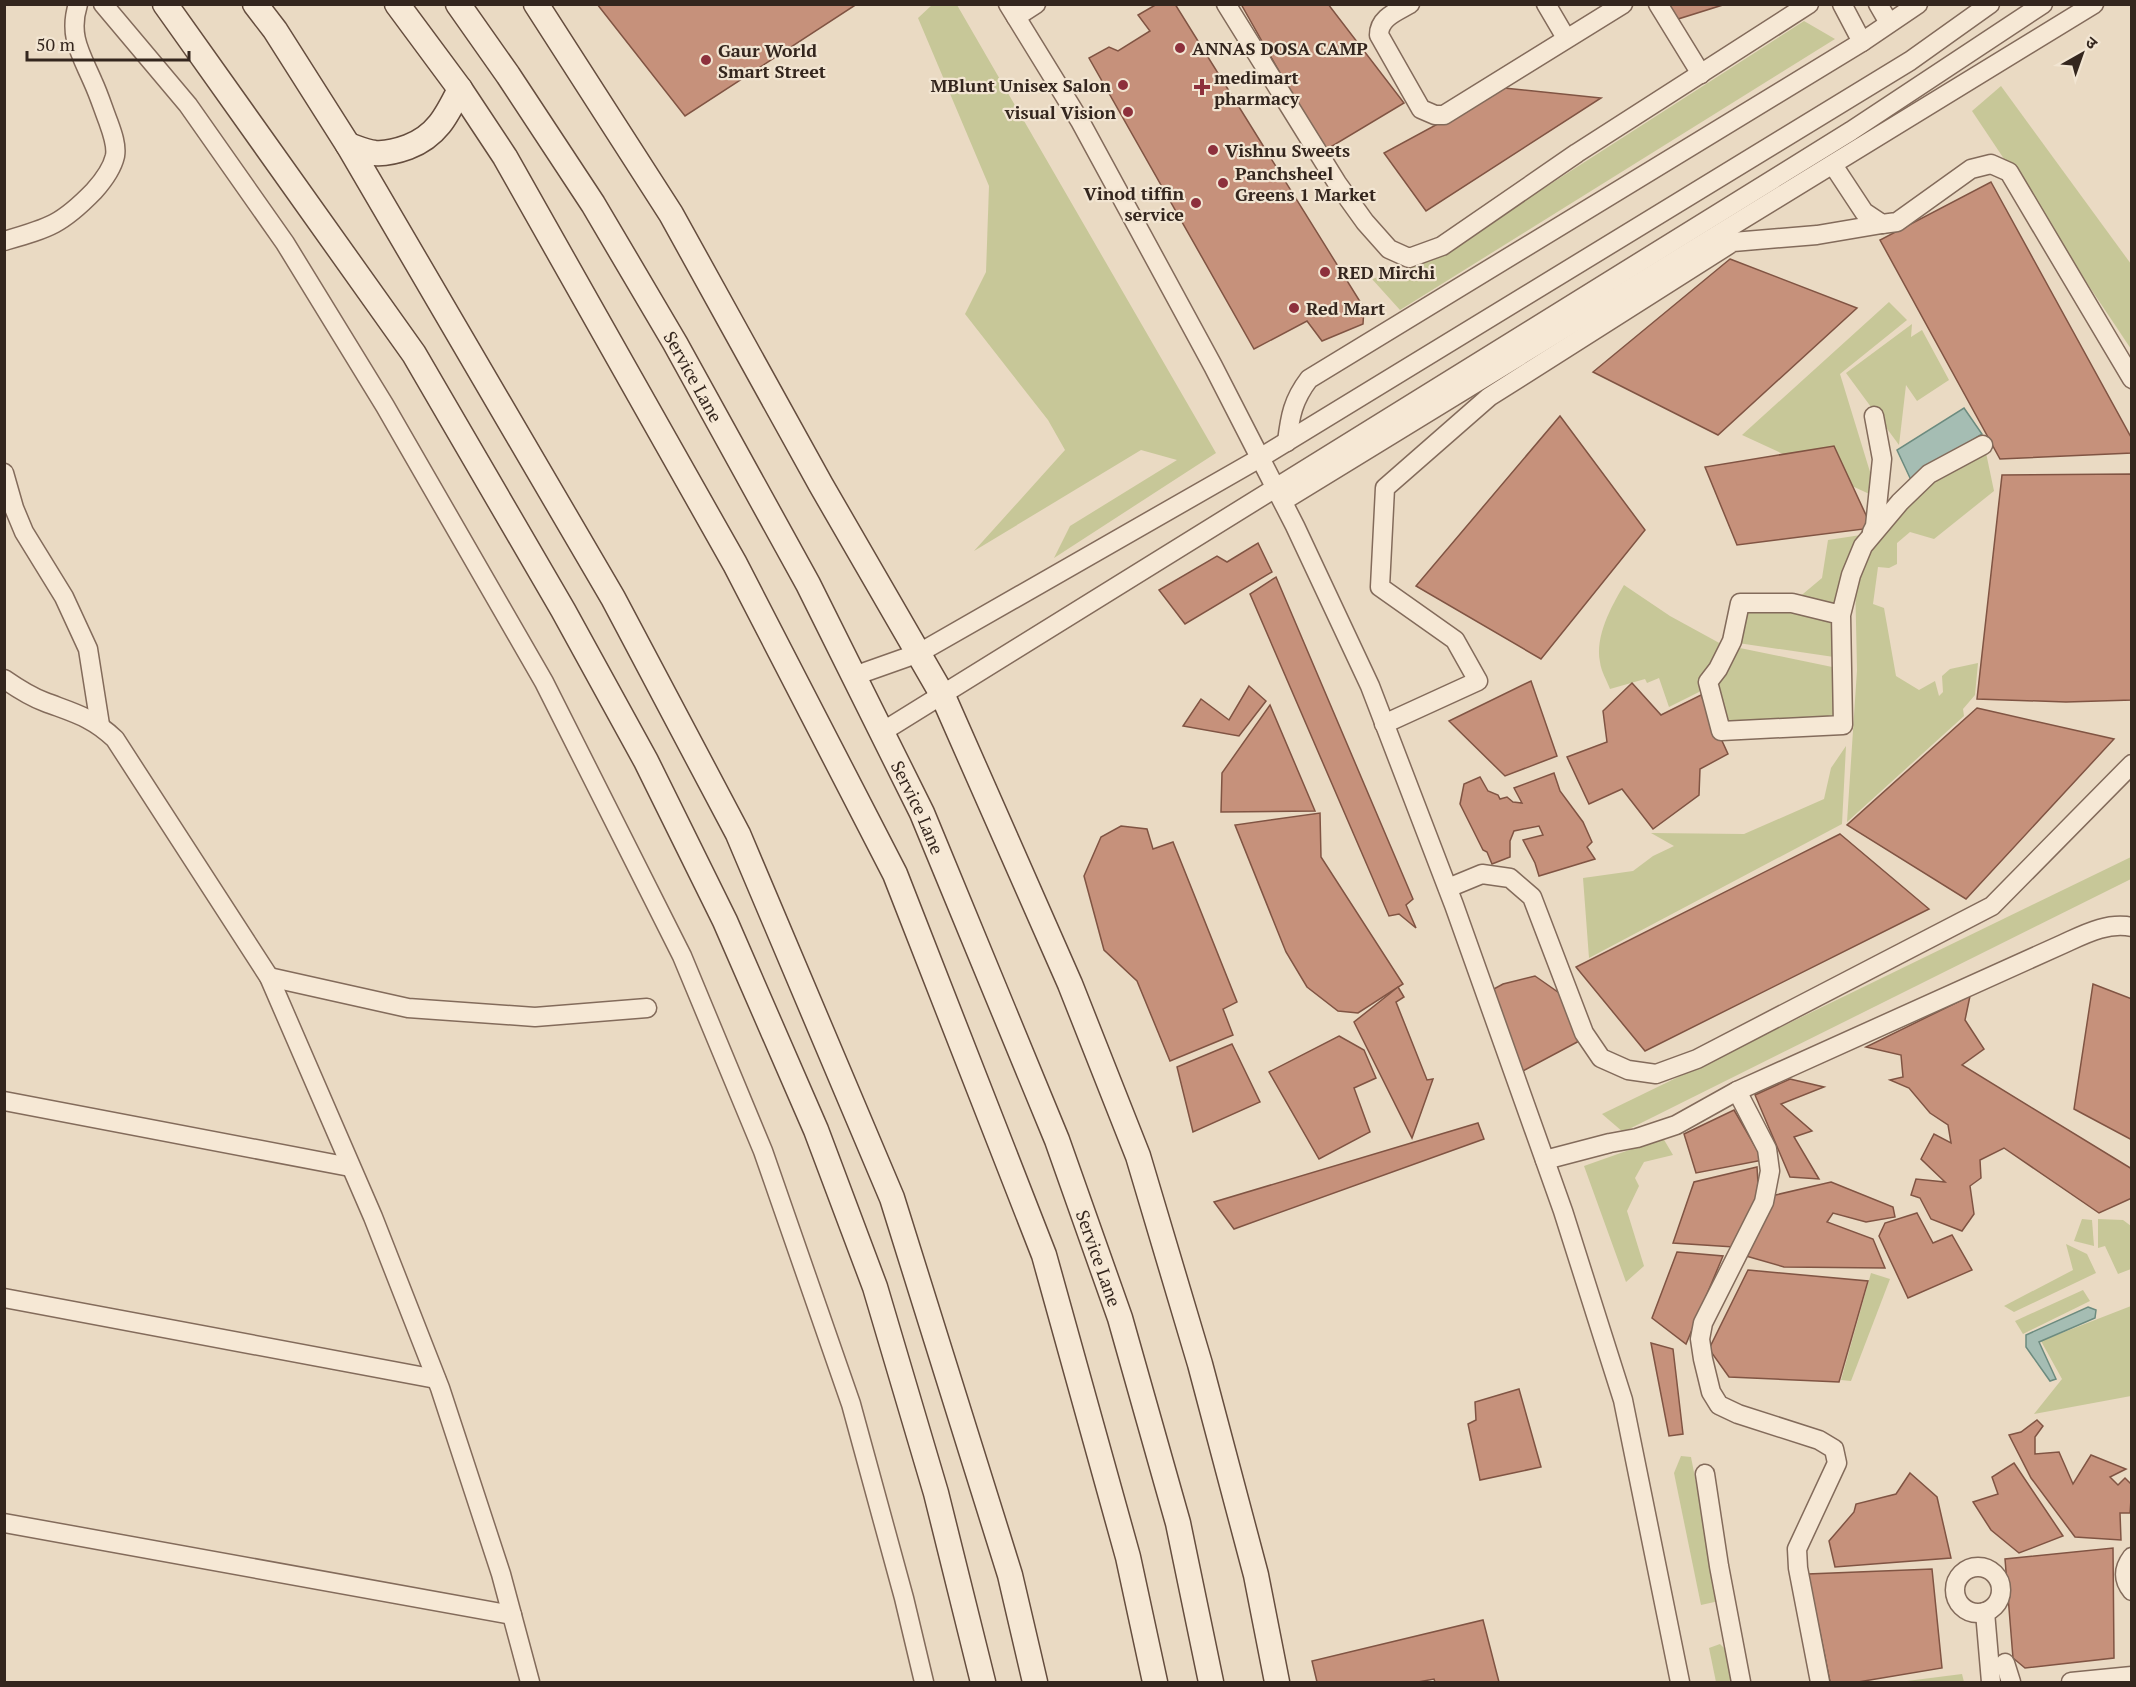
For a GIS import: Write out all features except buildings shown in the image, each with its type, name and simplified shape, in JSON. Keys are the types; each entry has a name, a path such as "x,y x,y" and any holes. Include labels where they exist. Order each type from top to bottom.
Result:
{"street":[{"path":"4,241 46,229 63,220 98,187 112,167 116,153 113,136 93,82 79,55 74,35 74,17 78,4"},
{"path":"104,4 188,105 285,243 385,406 544,682 682,956 763,1151 851,1404 904,1598 924,1683"},
{"path":"165,4 414,354 563,610 646,760 720,910 816,1130 875,1287 936,1493 983,1683"},
{"path":"255,4 348,145 613,598 738,834 892,1198 1010,1575 1035,1683"},
{"path":"397,4 460,89 505,157 735,564 895,874 1044,1255 1128,1557 1155,1683"},
{"name":"Service Lane","path":"458,4 508,75 599,214 675,343 808,584 922,813 1057,1140 1120,1318 1178,1523 1211,1683"},
{"path":"536,4 671,214 821,485 943,696 1070,984 1137,1156 1203,1375 1256,1575 1277,1683"},
{"path":"1036,4 1012,11 1080,122 1213,366 1280,495 1370,686 1448,888 1545,1160 1623,1400 1680,1683"},
{"path":"1226,4 1337,183 1365,222 1389,249 1409,258 1442,246 1577,153 1809,4"},
{"path":"1410,4 1384,20 1379,27 1379,35 1421,109 1435,115 1444,115 1623,4"},
{"path":"1546,4 1566,38"},
{"path":"1658,4 1701,74"},
{"path":"1842,4 1862,42"},
{"path":"1878,4 1889,23"},
{"path":"1287,442 1291,414 1298,394 1309,379 1862,42 1918,4"},
{"path":"854,676 919,652 1260,458 1910,61 1990,4"},
{"path":"2000,4 2013,25"},
{"path":"1280,495 1851,131 2043,4"},
{"path":"882,732 1833,165 2094,4"},
{"path":"348,145 375,153 394,152 422,142 447,114 460,89"},
{"path":"1384,724 1478,681 1455,640 1380,587 1385,488 1489,397 1733,242 1817,235 1897,222 1971,168 1991,164 2009,172 2132,380"},
{"path":"1833,165 1864,212 1882,224"},
{"path":"1840,615 1792,603 1740,603 1732,641 1718,669 1708,682 1721,732 1843,725 1840,615 1851,575 1863,546 1875,526 1882,459 1874,416"},
{"path":"1863,546 1900,502 1929,474 1983,445"},
{"path":"4,473 24,532 64,597 88,649 100,725"},
{"path":"4,680 43,702 83,715 100,725 115,739 269,977 373,1217 436,1379 501,1574 530,1683"},
{"path":"1448,888 1482,874 1510,878 1532,897 1584,1033 1595,1050 1601,1058 1628,1070 1656,1074 1697,1059 1992,906 2132,764"},
{"path":"1545,1160 1637,1138 1676,1125 1737,1091 2095,930 2119,924 2132,927"},
{"path":"269,977 408,1008 535,1017 647,1008"},
{"path":"1737,1091 1767,1149 1770,1171 1764,1202 1703,1323 1700,1339 1711,1392 1719,1405 1738,1414 1819,1440 1834,1449 1837,1463 1797,1549 1820,1683"},
{"path":"4,1101 350,1167"},
{"path":"4,1298 436,1379"},
{"path":"1705,1474 1719,1566 1741,1683"},
{"path":"4,1522 512,1615"},
{"path":"2132,1557 2124,1574 2132,1591"},
{"path":"1985,1612 1991,1683"},
{"path":"2005,1663 2011,1683"},
{"path":"2071,1683 2132,1676"}],"green space":[{"path":"933,4 957,5 1216,453 1054,558 1070,526 1177,460 1141,450 974,551 1065,450 1048,420 965,314 986,272 989,186 918,18"},
{"path":"1804,21 1835,39 1400,310 1372,279 1434,259"},
{"path":"2001,86 2131,264 2131,349 1972,111"},
{"path":"1889,302 1907,320 1840,374 1878,498 1742,435"},
{"path":"1912,324 1911,337 1922,330 1949,380 1917,401 1906,385 1899,445 1846,373"},
{"path":"1985,448 1994,491 1934,539 1910,532 1897,543 1897,564 1889,568 1878,567 1873,604 1884,608 1896,676 1919,690 1935,681 1939,696 1943,692 1942,676 1950,669 1978,663 1975,695 1963,709 1964,716 1847,822 1857,670 1855,576 1876,539 1936,476"},
{"path":"1861,535 1835,610 1797,599 1822,578 1828,540"},
{"path":"1624,585 1670,616 1723,645 1699,692 1669,707 1659,678 1647,683 1645,679 1610,689 1601,665 1600,642 1609,612"},
{"path":"1743,607 1785,607 1836,625 1834,657 1738,643"},
{"path":"1735,647 1837,668 1842,722 1722,727 1714,679"},
{"path":"1846,746 1842,824 1589,958 1583,878 1633,871 1653,856 1674,846 1651,833 1744,834 1824,799 1831,768"},
{"path":"2131,857 2131,879 1623,1132 1602,1114"},
{"path":"1663,1138 1673,1155 1644,1162 1635,1178 1639,1186 1627,1211 1644,1266 1626,1282 1584,1166"},
{"path":"2082,1219 2092,1220 2094,1246 2074,1241"},
{"path":"2098,1219 2123,1220 2131,1226 2131,1269 2118,1274 2105,1246 2098,1248"},
{"path":"2066,1244 2087,1254 2096,1273 2014,1312 2004,1306 2073,1270"},
{"path":"1871,1273 1890,1279 1851,1381 1841,1380"},
{"path":"2083,1290 2090,1301 2023,1334 2015,1321"},
{"path":"2131,1306 2131,1396 2034,1414 2062,1379 2041,1341"},
{"path":"1681,1456 1691,1457 1719,1601 1701,1605 1674,1473"},
{"path":"1720,1644 1728,1652 1734,1682 1716,1682 1709,1648"},
{"path":"1962,1674 1964,1682 1899,1682"}],"shaded area":[{"path":"1964,408 1982,434 1911,480 1897,450"},
{"path":"2088,1307 2096,1310 2095,1318 2039,1342 2056,1379 2050,1381 2026,1347 2026,1335"}],"place":[{"name":"ANNAS DOSA CAMP","path":"1180,48"},
{"name":"Gaur World Smart Street","path":"706,60"},
{"name":"MBlunt Unisex Salon","path":"1123,85"},
{"name":"medimart pharmacy","path":"1202,87"},
{"name":"visual Vision","path":"1128,112"},
{"name":"Vishnu Sweets","path":"1213,150"},
{"name":"Panchsheel Greens 1 Market","path":"1223,183"},
{"name":"Vinod tiffin service","path":"1196,203"},
{"name":"RED Mirchi","path":"1325,272"},
{"name":"Red Mart","path":"1294,308"}]}
